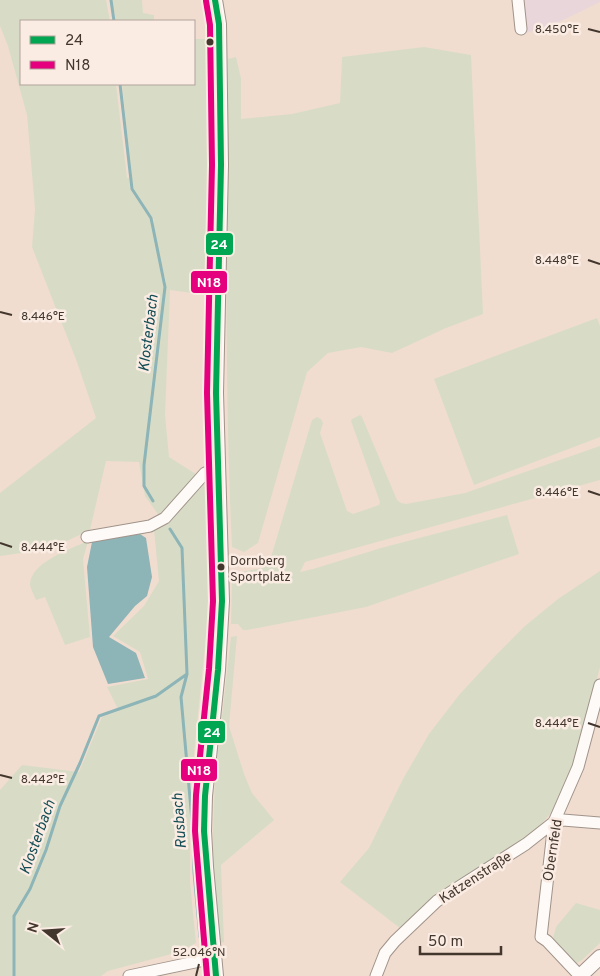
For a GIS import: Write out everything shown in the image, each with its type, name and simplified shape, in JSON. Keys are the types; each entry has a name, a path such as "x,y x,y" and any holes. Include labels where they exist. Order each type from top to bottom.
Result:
{"street":[{"path":"215,0 220,48 221,156 216,374 222,601 218,670 205,796 204,831 216,976"},
{"path":"518,0 521,29"},
{"path":"87,537 150,526 165,518 205,474 218,470"},
{"name":"Obernfeld","path":"580,976 541,937 554,822 578,767 600,685"},
{"path":"554,822 563,820 600,823"},
{"name":"Katzenstraße","path":"376,976 385,953 437,901 526,844 554,822"},
{"path":"580,976 600,957"},
{"path":"129,976 214,958"}],"shaded area":[{"path":"524,0 600,0 600,2 557,23 526,33"}],"green space":[{"path":"0,0 106,0 110,20 20,20 20,85 116,85 127,178 129,178 130,189 151,220 165,289 166,282 153,229 154,220 133,189 122,85 195,85 195,39 209,39 211,88 208,295 170,290 165,415 169,457 199,476 160,517 145,496 139,462 106,461 90,530 50,549 0,556 0,493 96,418 77,362 32,247 35,209 27,115 8,46 0,26"},
{"path":"112,0 142,0 143,13 154,15 154,20 116,20"},
{"path":"424,47 471,55 483,314 446,328 392,353 361,347 328,353 307,372 258,543 244,552 232,547 229,486 227,303 228,59 236,57 241,78 241,119 292,114 340,103 342,57"},
{"path":"597,318 600,326 600,437 474,485 434,379"},
{"path":"360,415 397,500 401,503 406,504 465,493 600,446 600,480 305,562 300,572 381,548 507,515 519,554 366,607 247,630 243,630 238,624 231,624 232,579 235,573 263,568 269,564 312,420 317,417 323,423 320,433 347,511 353,514 379,505 380,502 351,421"},
{"path":"205,480 207,481 209,608 190,792 190,882 196,943 179,952 108,971 101,976 0,976 0,790 22,765 79,772 102,717 119,711 107,687 148,679 140,652 113,636 144,606 159,581 154,530"},
{"path":"88,541 83,559 90,637 65,645 45,597 36,600 30,585 32,577 44,563 62,552"},
{"path":"600,571 600,667 577,757 560,802 539,827 400,928 340,882 369,848 403,779 429,734 459,695 525,626 558,599"},
{"path":"237,636 229,726 252,793 274,820 221,865 224,942 220,943 212,866 215,778 231,637"},
{"path":"576,903 600,910 600,943 575,964 553,938 556,927"}],"water":[{"path":"140,534 146,538 152,577 147,596 135,606 109,637 136,653 145,678 108,684 93,647 87,567 92,542"}],"waterway":[{"name":"Klosterbach","path":"111,0 114,20"},
{"name":"Klosterbach","path":"120,85 132,189 151,218 165,287 144,465 144,486 153,501"},
{"name":"Klosterbach","path":"14,976 14,916 30,889 46,850 60,806 99,716 156,696 187,674 182,548 170,529"},
{"name":"Rusbach","path":"187,674 181,697 200,937"}],"transit line":[{"name":"24","path":"215,0 219,24 221,165 216,393 222,601 218,670 205,796 204,831 216,976"},
{"name":"N18","path":"206,1 210,25 212,165 207,393 213,601 209,669 196,795 195,831 207,976"}],"place":[{"name":"Dornberg Sportplatz","path":"221,567"}]}
